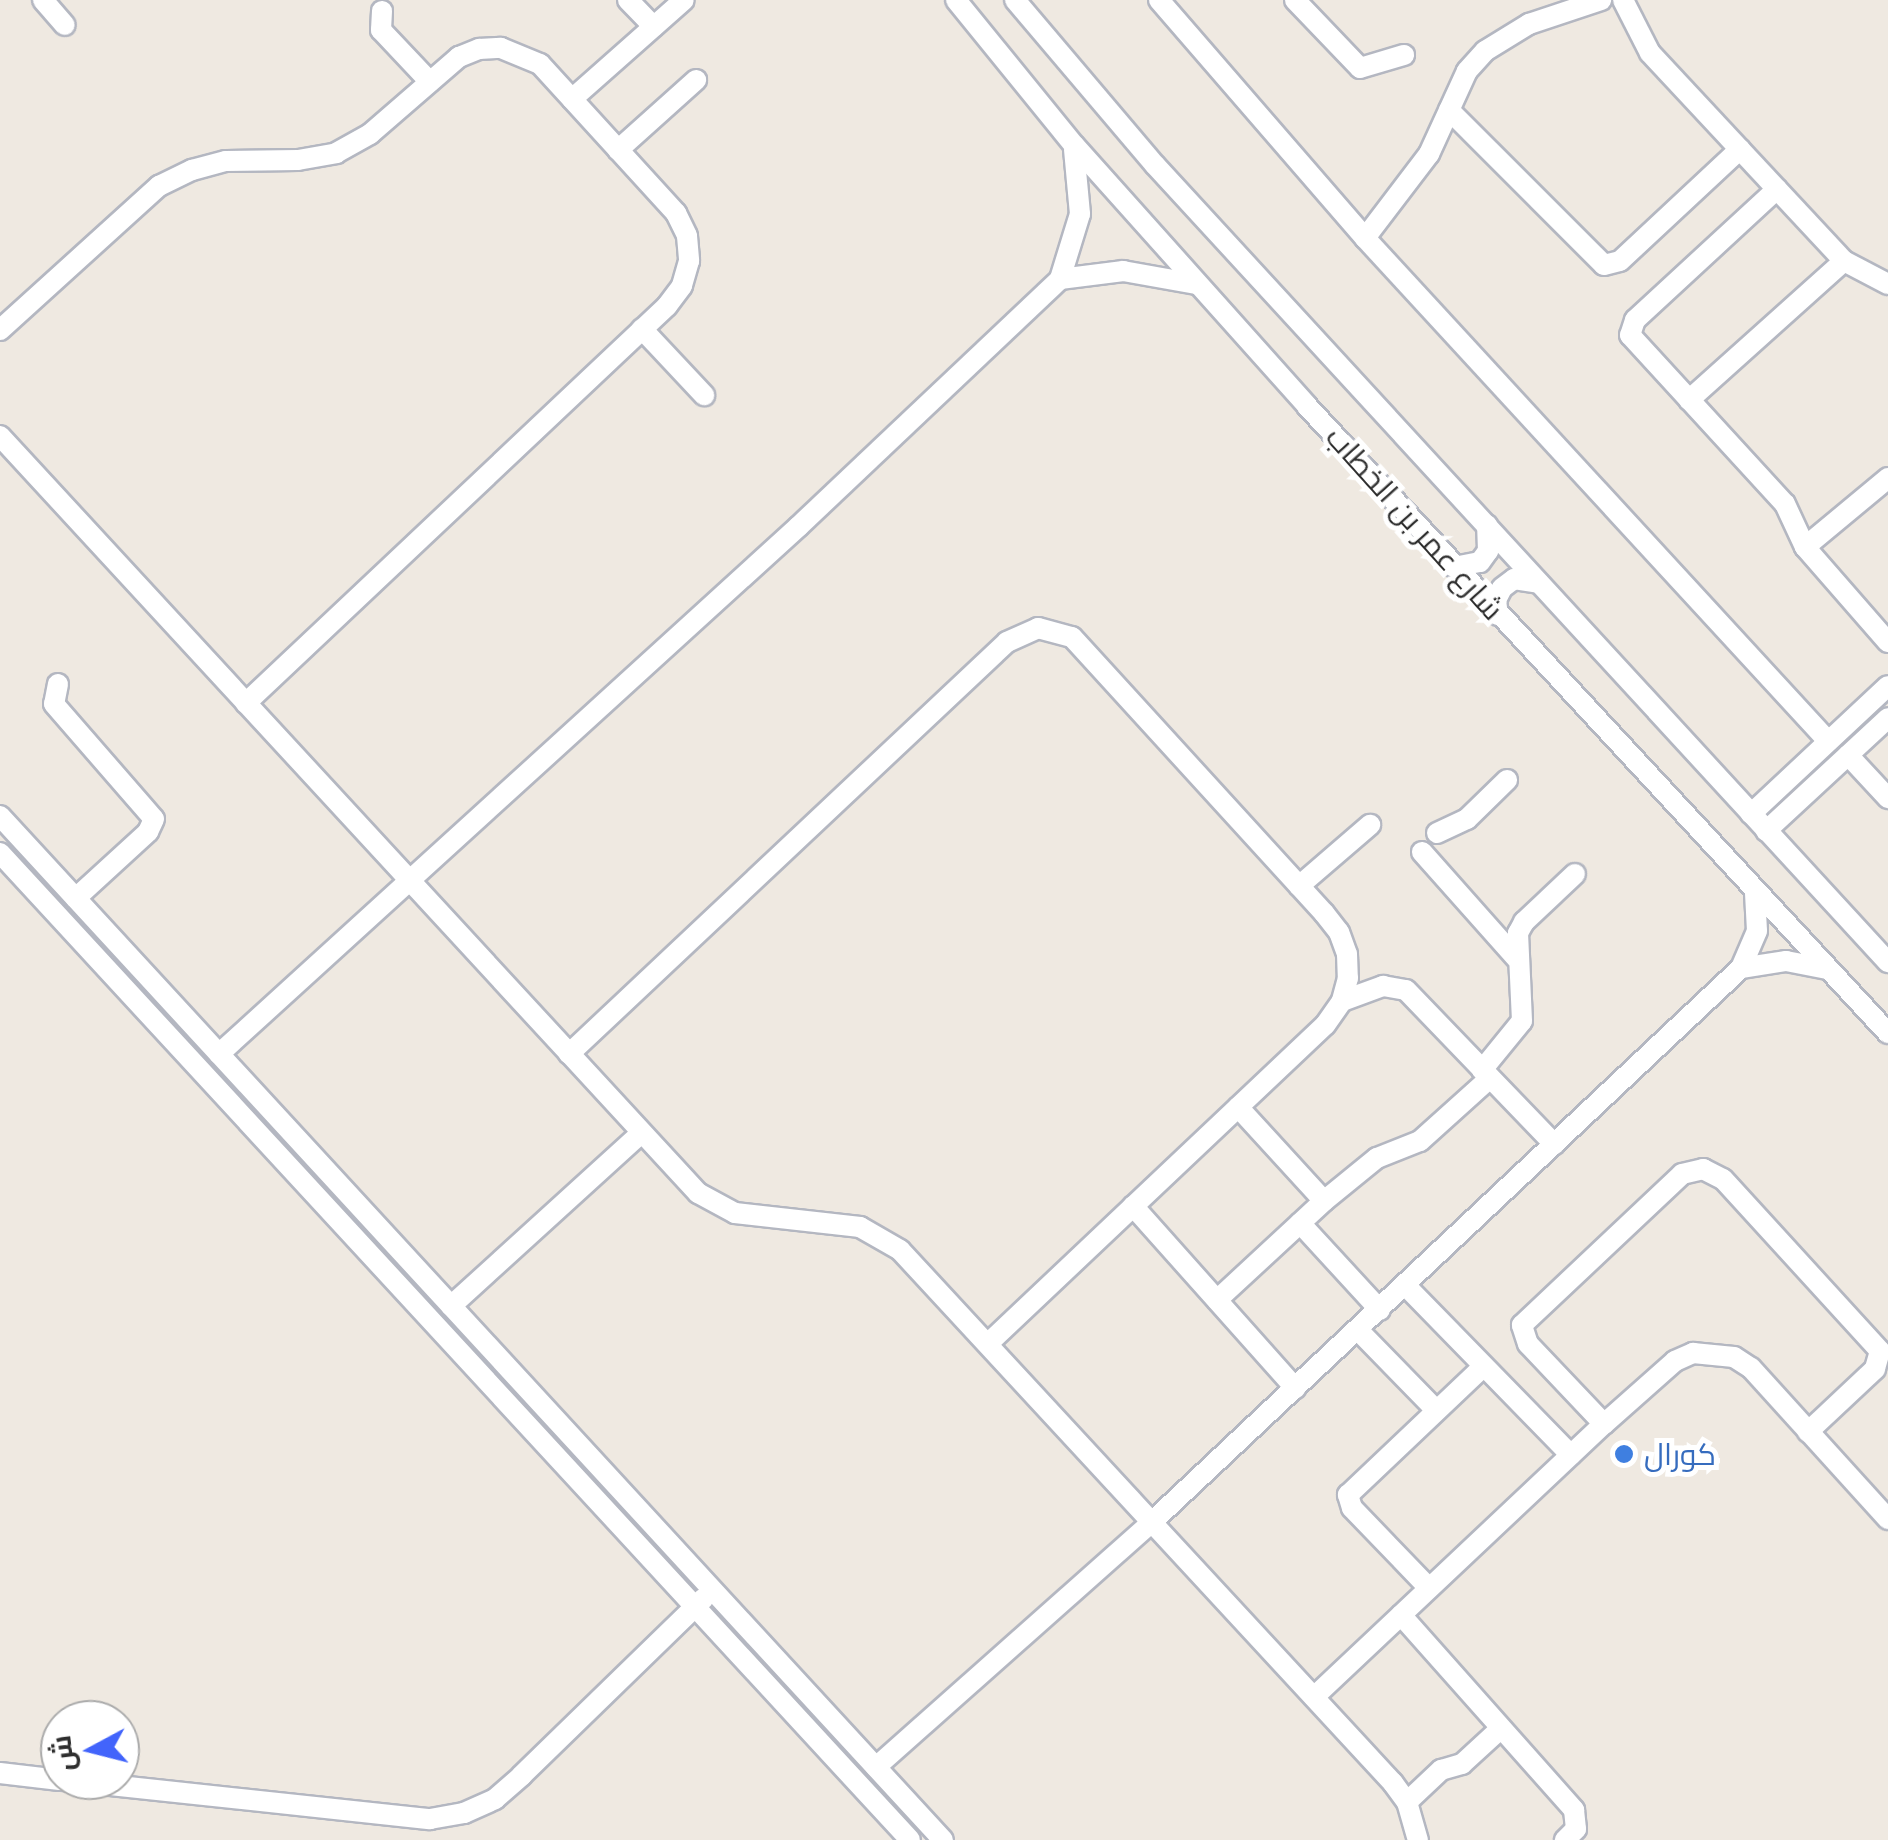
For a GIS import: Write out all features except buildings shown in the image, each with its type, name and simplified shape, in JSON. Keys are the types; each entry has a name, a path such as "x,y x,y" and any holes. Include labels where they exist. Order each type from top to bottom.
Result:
{"street":[{"path":"43,0 65,24"},
{"path":"628,0 654,27"},
{"path":"572,100 684,0"},
{"name":"شارع عمر بن الخطاب","path":"956,0 1074,146 1498,614 1888,1033"},
{"name":"شارع عمر بن الخطاب","path":"1015,0 1155,165 1888,962"},
{"path":"1295,0 1360,68 1404,55"},
{"path":"1365,238 1429,154 1467,71 1506,35 1601,0"},
{"path":"1623,0 1650,53 1844,261 1888,284"},
{"path":"1170,4 1365,238 1828,741"},
{"path":"382,12 380,30 430,82"},
{"path":"0,330 158,186 226,161 298,160 336,153 370,134 459,57 501,48 540,64 676,213 687,236 689,261 682,286 642,329 246,703"},
{"path":"618,150 696,80"},
{"path":"1449,110 1604,265 1620,260 1740,149"},
{"path":"219,1054 1060,279 1080,214 1080,179 1074,146"},
{"path":"1777,189 1631,324 1633,340 1785,504 1805,547 1888,642"},
{"path":"1689,400 1844,261"},
{"path":"1060,279 1123,271 1199,284"},
{"path":"642,329 704,394"},
{"path":"2,443 698,1193 716,1205 756,1216 838,1222 882,1237 900,1250 1408,1802 1418,1840"},
{"path":"1805,547 1888,478"},
{"path":"1454,566 1480,562 1488,551 1487,524"},
{"path":"1498,614 1496,600 1502,588 1514,579 1528,578 1540,584"},
{"path":"569,1054 990,657 1021,632 1038,628 1072,638 1299,886 1343,943 1348,978 1342,1002 1325,1024 988,1344"},
{"path":"58,684 54,704 154,819 148,832 76,898"},
{"path":"1751,814 1888,686"},
{"path":"1766,831 1888,718"},
{"path":"1848,755 1888,798"},
{"path":"1438,833 1467,819 1507,780"},
{"path":"0,816 943,1840"},
{"path":"1299,886 1370,826"},
{"path":"1422,852 1516,958"},
{"path":"0,854 910,1840"},
{"path":"1217,1300 1324,1201 1377,1158 1420,1141 1486,1074 1522,1022 1524,1010 1515,946 1524,922 1576,874"},
{"path":"876,1767 1152,1522 1741,968 1757,931 1755,891"},
{"path":"1741,968 1786,961 1829,970"},
{"path":"1342,1002 1383,986 1406,990 1554,1144"},
{"path":"1238,1107 1324,1201"},
{"path":"451,1306 642,1133"},
{"path":"1604,1424 1528,1344 1522,1325 1682,1174 1703,1169 1723,1179 1880,1351 1875,1369 1808,1432"},
{"path":"1134,1206 1296,1388"},
{"path":"1300,1223 1380,1310"},
{"path":"1406,1286 1570,1455"},
{"path":"1358,1330 1436,1410"},
{"path":"1314,1697 1674,1361 1714,1352 1751,1368 1888,1519"},
{"path":"1429,1588 1348,1502 1352,1490 1484,1366"},
{"path":"140,1789 430,1820 464,1814 495,1799 521,1776 713,1590"},
{"path":"1401,1615 1574,1810 1576,1829 1565,1840"},
{"path":"1408,1802 1441,1770 1462,1764 1500,1729"},
{"path":"0,1773 40,1778"}],"place":[{"name":"كورال","path":"1624,1454"}]}
